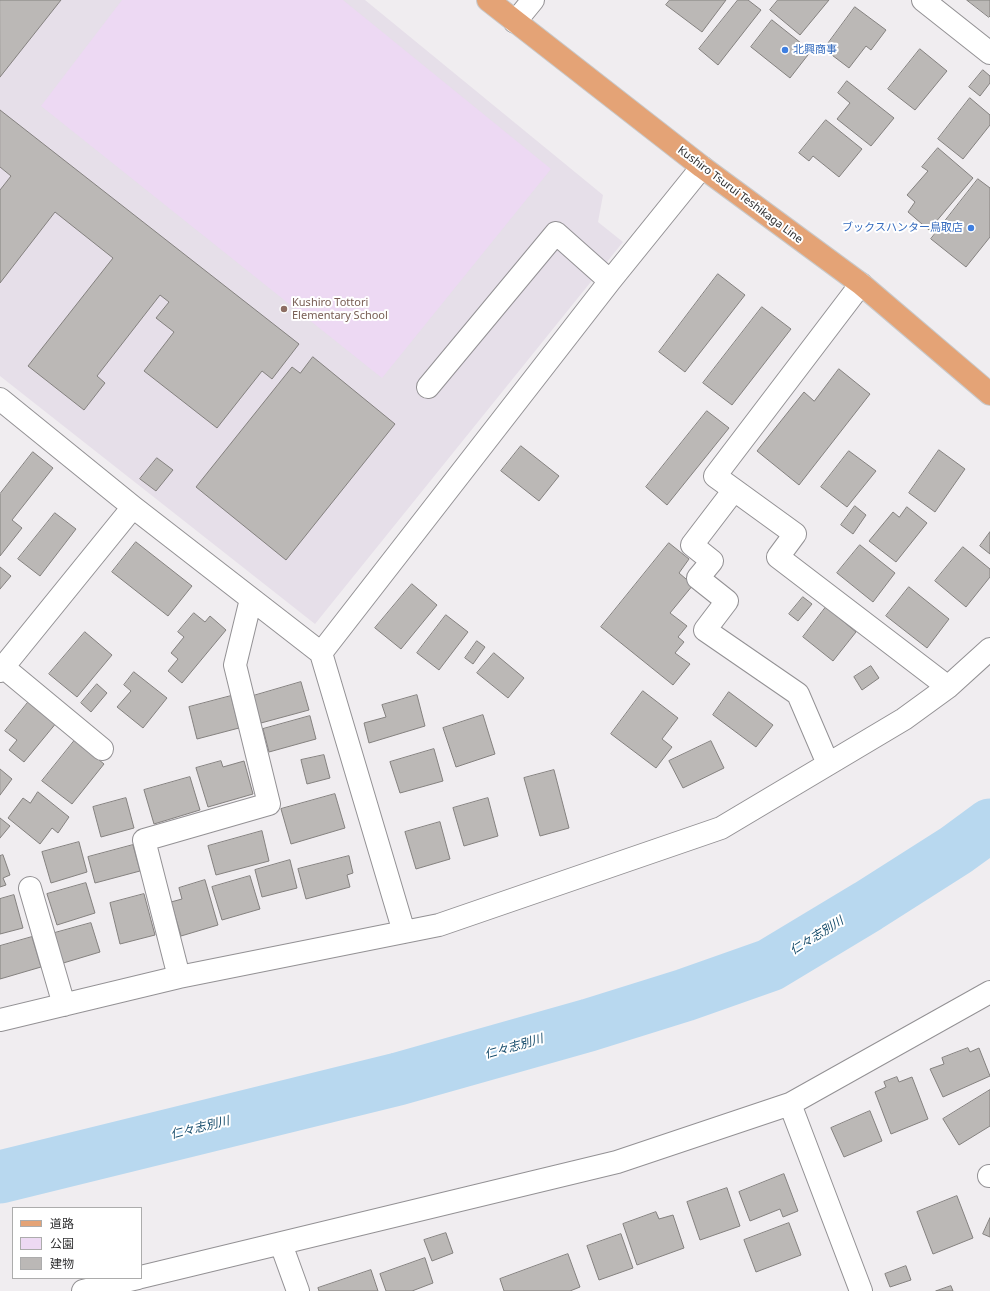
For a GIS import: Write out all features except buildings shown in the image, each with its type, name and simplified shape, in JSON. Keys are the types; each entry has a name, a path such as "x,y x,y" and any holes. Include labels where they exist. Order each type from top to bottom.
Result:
{"main road":[{"name":"Kushiro Tsurui Teshikaga Line","path":"488,0 702,167 861,284 990,394"}],"street":[{"path":"515,22 533,0"},
{"path":"923,0 990,53"},
{"path":"321,654 610,281 702,167"},
{"path":"428,388 556,233 610,281"},
{"path":"861,284 715,476 795,534 778,557 948,687"},
{"path":"0,399 133,507 321,654 404,932"},
{"path":"734,490 692,545 712,561 698,578 726,601 705,630 798,694 828,764"},
{"path":"102,749 2,669 133,507"},
{"path":"180,977 144,840 269,804 235,665 252,599"},
{"path":"0,1020 180,977 439,925 721,828 904,719 948,687 990,649"},
{"path":"30,888 64,1005"},
{"path":"142,1277 617,1162 790,1104 990,992"},
{"path":"790,1104 861,1291"},
{"path":"281,1244 298,1291"},
{"path":"83,1291 125,1284"}],"shaded area":[{"name":"Kushiro Tottori Elementary School","path":"0,0 365,0 603,195 598,222 623,242 315,624 0,376"}],"green space":[{"path":"122,0 343,0 551,169 382,378 41,106"}],"waterway":[{"name":"仁々志別川","path":"0,1177 398,1079 589,1025 685,995 770,965 868,906 956,850 990,825"}],"place":[{"name":"北興商事","path":"785,50"},
{"name":"ブックスハンター鳥取店","path":"971,228"},
{"name":"Kushiro Tottori Elementary School","path":"284,309"}]}
